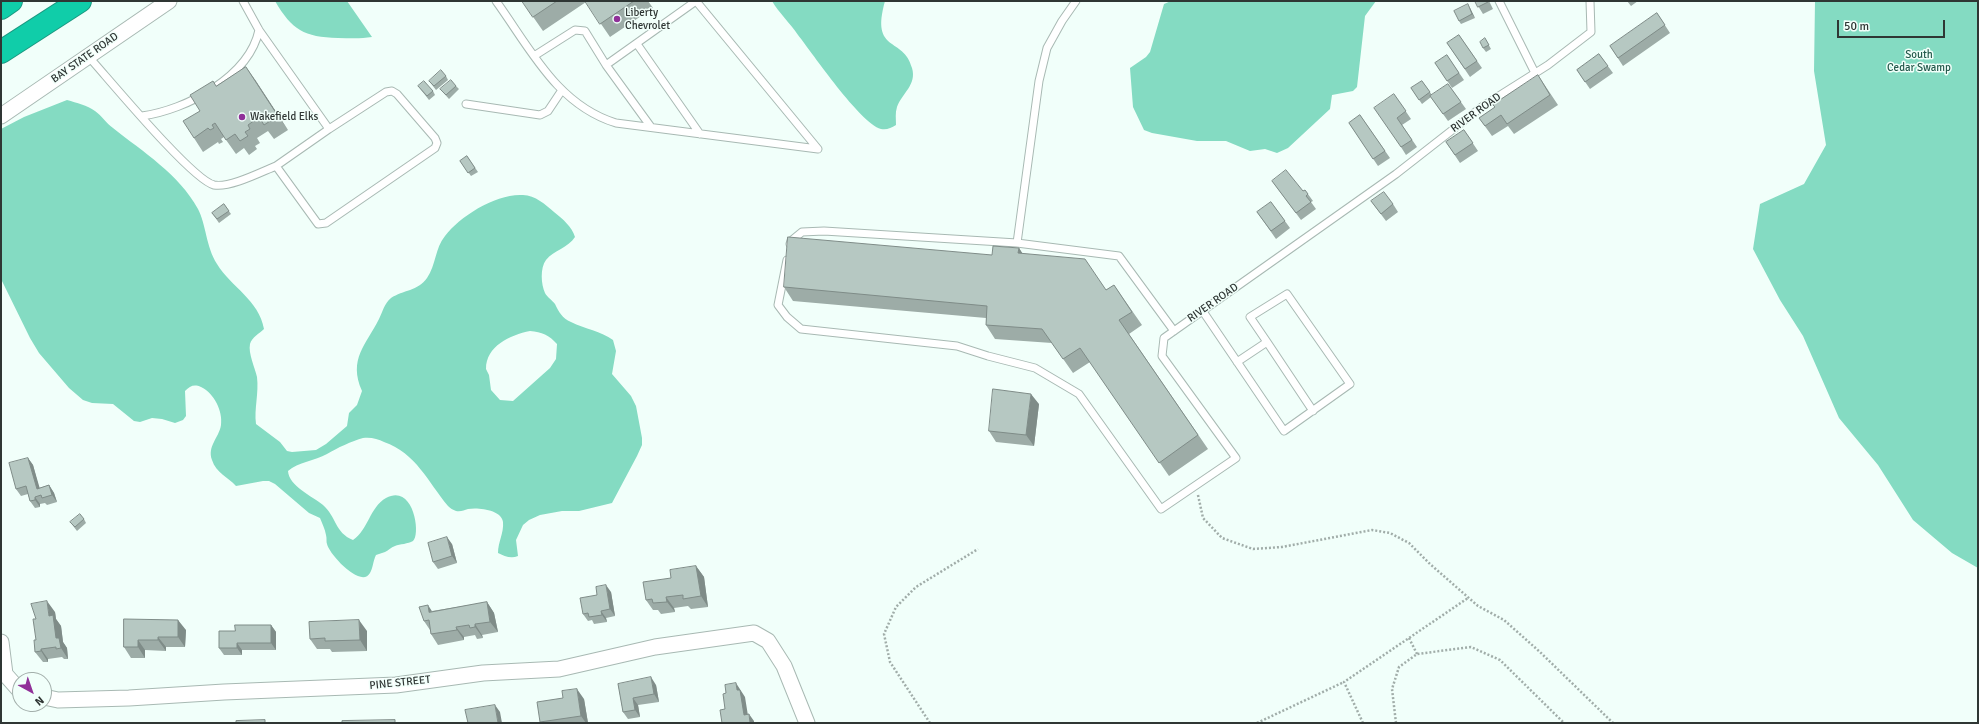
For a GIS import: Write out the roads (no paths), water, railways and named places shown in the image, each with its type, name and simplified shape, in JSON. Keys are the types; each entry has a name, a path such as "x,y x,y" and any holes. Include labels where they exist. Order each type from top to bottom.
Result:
{"highway":[{"path":"1,8 11,1"},
{"path":"1,52 80,1"}],"street":[{"name":"BAY STATE ROAD","path":"1,116 169,1"},
{"name":"PINE STREET","path":"52,699 58,700 129,698 224,692 396,686 483,673 559,669 655,647 754,633 768,641 784,666 807,723"},
{"path":"1,642 5,674 12,682"}],"lane":[{"path":"243,1 259,30 330,129"},
{"path":"496,1 534,56 562,90 572,100 606,120 616,123 818,149 696,1 637,44 606,64"},
{"path":"1076,1 1062,21 1047,48 1039,81 1017,243 1119,256 1174,331"},
{"path":"1499,1 1535,73"},
{"name":"RIVER ROAD","path":"1017,243 824,231 802,232 791,241 778,305 787,317 801,329 957,346 988,356 1035,368 1079,394 1161,510 1236,458 1162,356 1164,338 1396,174 1484,106 1535,73 1591,32 1590,1"},
{"path":"534,56 573,31 582,29 587,33 606,64 651,127"},
{"path":"142,116 159,114 191,101 233,73 253,49 259,30"},
{"path":"637,44 700,134"},
{"path":"88,56 197,174 214,185 236,181 276,166 386,92 392,91 397,94 435,138 437,145 433,151 323,225 314,221 276,166"},
{"path":"466,104 542,114 548,111 562,90"},
{"path":"1202,310 1284,431 1313,411 1350,384 1287,294 1250,317 1313,411"},
{"path":"1237,362 1267,342"}],"place":[{"name":"Liberty Chevrolet","path":"617,19"},
{"name":"Wakefield Elks","path":"242,117"}],"park label":[{"name":"South Cedar Swamp","path":"1919,61"}]}
